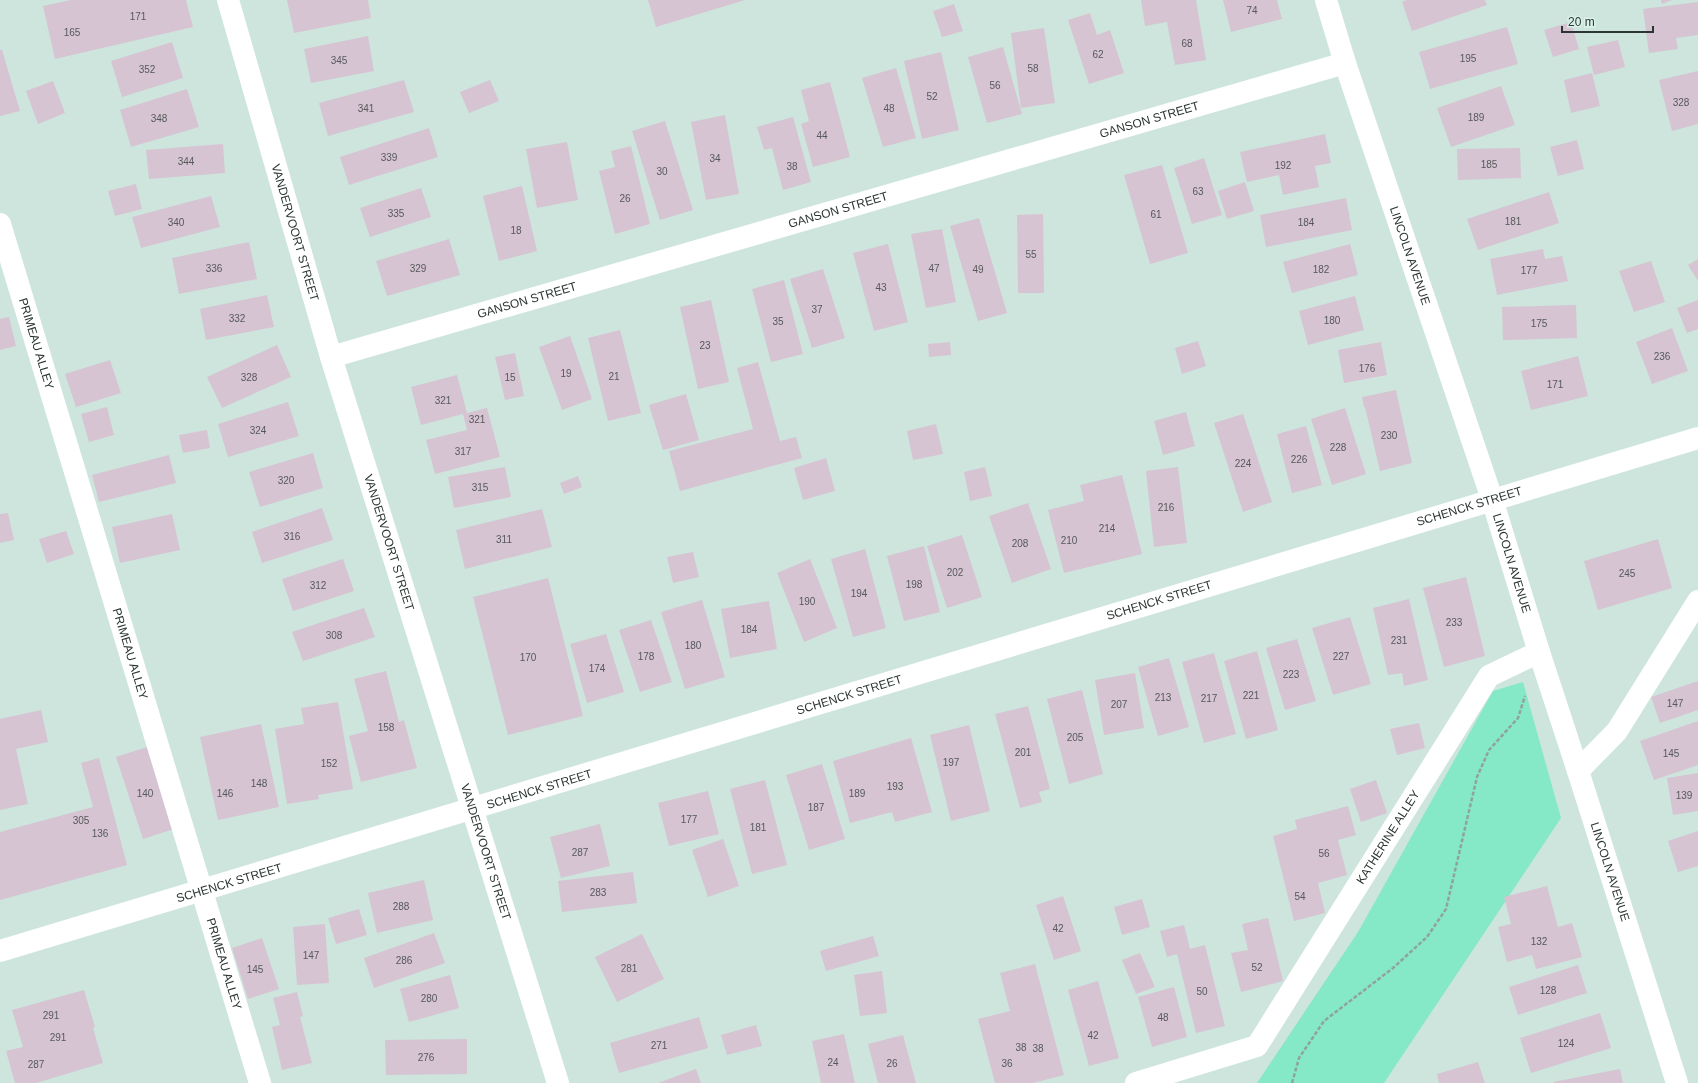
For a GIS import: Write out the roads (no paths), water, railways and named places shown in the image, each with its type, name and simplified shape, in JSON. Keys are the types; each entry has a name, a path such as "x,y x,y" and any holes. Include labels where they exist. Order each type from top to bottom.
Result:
{"street":[{"name":"VANDERVOORT STREET","path":"228,0 331,357 558,1083"},
{"name":"LINCOLN AVENUE","path":"1326,0 1345,63 1492,499 1539,652 1677,1083"},
{"name":"GANSON STREET","path":"331,357 1345,63"},
{"name":"PRIMEAU ALLEY","path":"0,224 260,1083"},
{"name":"SCHENCK STREET","path":"0,951 202,892 1492,499 1698,438"},
{"path":"1578,771 1617,731 1698,601"},
{"name":"KATHERINE ALLEY","path":"1136,1083 1257,1046 1490,676 1539,652"}]}
